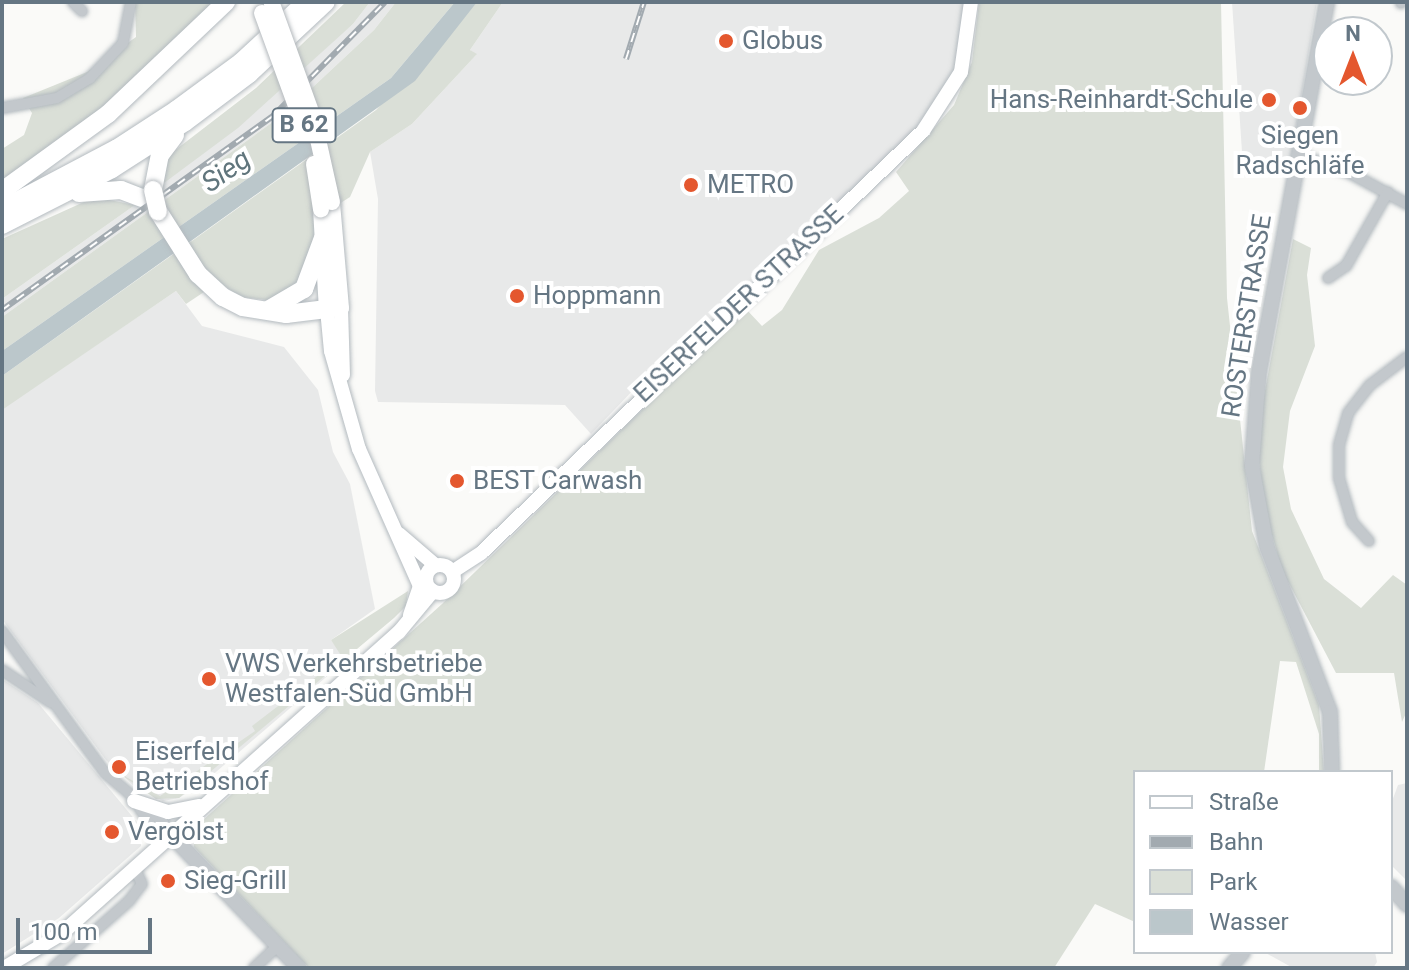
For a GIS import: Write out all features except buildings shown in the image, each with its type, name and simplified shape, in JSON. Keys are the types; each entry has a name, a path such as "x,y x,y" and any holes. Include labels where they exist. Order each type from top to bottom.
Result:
{"highway":[{"path":"2,191 108,114 226,2"},
{"path":"2,209 164,119 241,62 306,2"},
{"name":"B 62","path":"2,225 64,195 185,122 249,74 326,2"},
{"name":"B 62","path":"147,194 160,155 185,122"},
{"name":"B 62","path":"64,195 111,189 147,194 206,282 243,307 268,310 307,304 334,308"},
{"name":"B 62","path":"268,310 304,289 323,238"}],"main road":[{"name":"EISERFELDER STRASSE","path":"4,968 61,934 399,632 433,591 451,587 452,572 491,544 681,357 923,131 961,72 971,2"},
{"name":"B 62","path":"266,5 313,117 326,206 334,308"},
{"name":"B 62","path":"326,206 323,238 334,308"},
{"path":"334,308 331,351 359,449 420,586 415,608 399,632"},
{"path":"395,530 431,569 433,591"},
{"path":"431,569 452,572"},
{"path":"134,801 168,812 204,805"}],"street":[{"path":"73,2 82,11"},
{"path":"2,108 57,98 90,78 123,43 131,2"},
{"name":"ROSTERSTRASSE","path":"1327,2 1259,372 1252,466 1267,547 1330,712 1332,770"},
{"path":"1299,155 1388,192 1407,204"},
{"path":"1328,278 1346,266 1388,192"},
{"path":"1369,541 1352,522 1339,478 1339,445 1348,413 1370,385 1407,357"},
{"path":"2,631 51,704 134,801 162,821 171,835 299,968"},
{"path":"2,670 51,704"},
{"path":"53,968 129,901 142,884 134,867"},
{"path":"1393,889 1407,905"},
{"path":"254,968 278,946"}],"shaded area":[{"path":"370,2 396,2 374,30 284,114 2,317 2,299 135,205 353,24"},
{"path":"503,2 971,2 949,98 702,337 688,333 591,434 565,405 378,402 375,391 378,199 370,152 412,124 476,55 470,50"},
{"name":"Hans-Reinhardt-Schule","path":"1232,2 1317,2 1290,164 1257,170 1242,152"},
{"path":"176,291 202,326 284,347 318,390 333,452 350,484 375,609 331,640 346,660 209,778 179,798 163,801 134,786 106,760 2,619 2,409"},
{"path":"2,679 38,703 141,827 141,846 59,918 2,954"},
{"path":"1407,783 1407,881 1393,867 1393,799 1398,785"},
{"path":"1268,954 1375,954 1377,962 1373,968 1293,968"}],"green space":[{"path":"135,2 213,2 104,110 2,184 2,149 24,135 32,113 23,98 87,72 136,37"},
{"path":"346,2 370,2 353,24 238,128 160,186 165,158 256,88"},
{"path":"396,2 455,2 391,78 2,351 2,317 284,114 374,30"},
{"path":"477,2 503,2 470,50 477,54 412,124 370,152 350,197 314,220 315,254 306,279 275,301 240,297 219,282 186,304 176,291 2,410 2,376 376,110"},
{"path":"979,2 1221,2 1227,298 1252,531 1319,705 1324,770 1319,770 1319,734 1296,662 1280,661 1264,770 1133,770 1133,921 1095,904 1054,968 309,968 194,847 192,830 442,604 746,309 762,326 782,310 819,250 879,218 909,191 896,172 954,105 972,62"},
{"path":"95,197 135,205 2,299 2,239"},
{"path":"1293,239 1311,248 1307,275 1315,346 1290,411 1283,467 1291,509 1324,579 1361,608 1393,575 1407,585 1407,711 1402,722 1394,673 1336,673 1282,570 1263,503 1258,444 1262,407"},
{"path":"408,591 406,606 394,618 179,798 156,799 116,771 119,767 126,777 160,796 183,781 188,787 187,778 255,731 252,726 342,657 331,640"}],"water":[{"path":"455,2 477,2 415,81 2,376 2,351 391,78"}],"railway":[{"path":"2,310 274,115 385,2"},
{"path":"626,59 644,2"}],"place":[{"name":"Globus","path":"726,41"},
{"name":"Hans-Reinhardt-Schule","path":"1269,100"},
{"name":"Siegen Radschläfe","path":"1300,108"},
{"name":"METRO","path":"691,185"},
{"name":"Hoppmann","path":"517,296"},
{"name":"BEST Carwash","path":"457,481"},
{"name":"VWS Verkehrsbetriebe Westfalen-Süd GmbH","path":"209,679"},
{"name":"Eiserfeld Betriebshof","path":"119,767"},
{"name":"Vergölst","path":"112,832"},
{"name":"Sieg-Grill","path":"168,881"}],"water label":[{"name":"Sieg","path":"226,171"}]}
